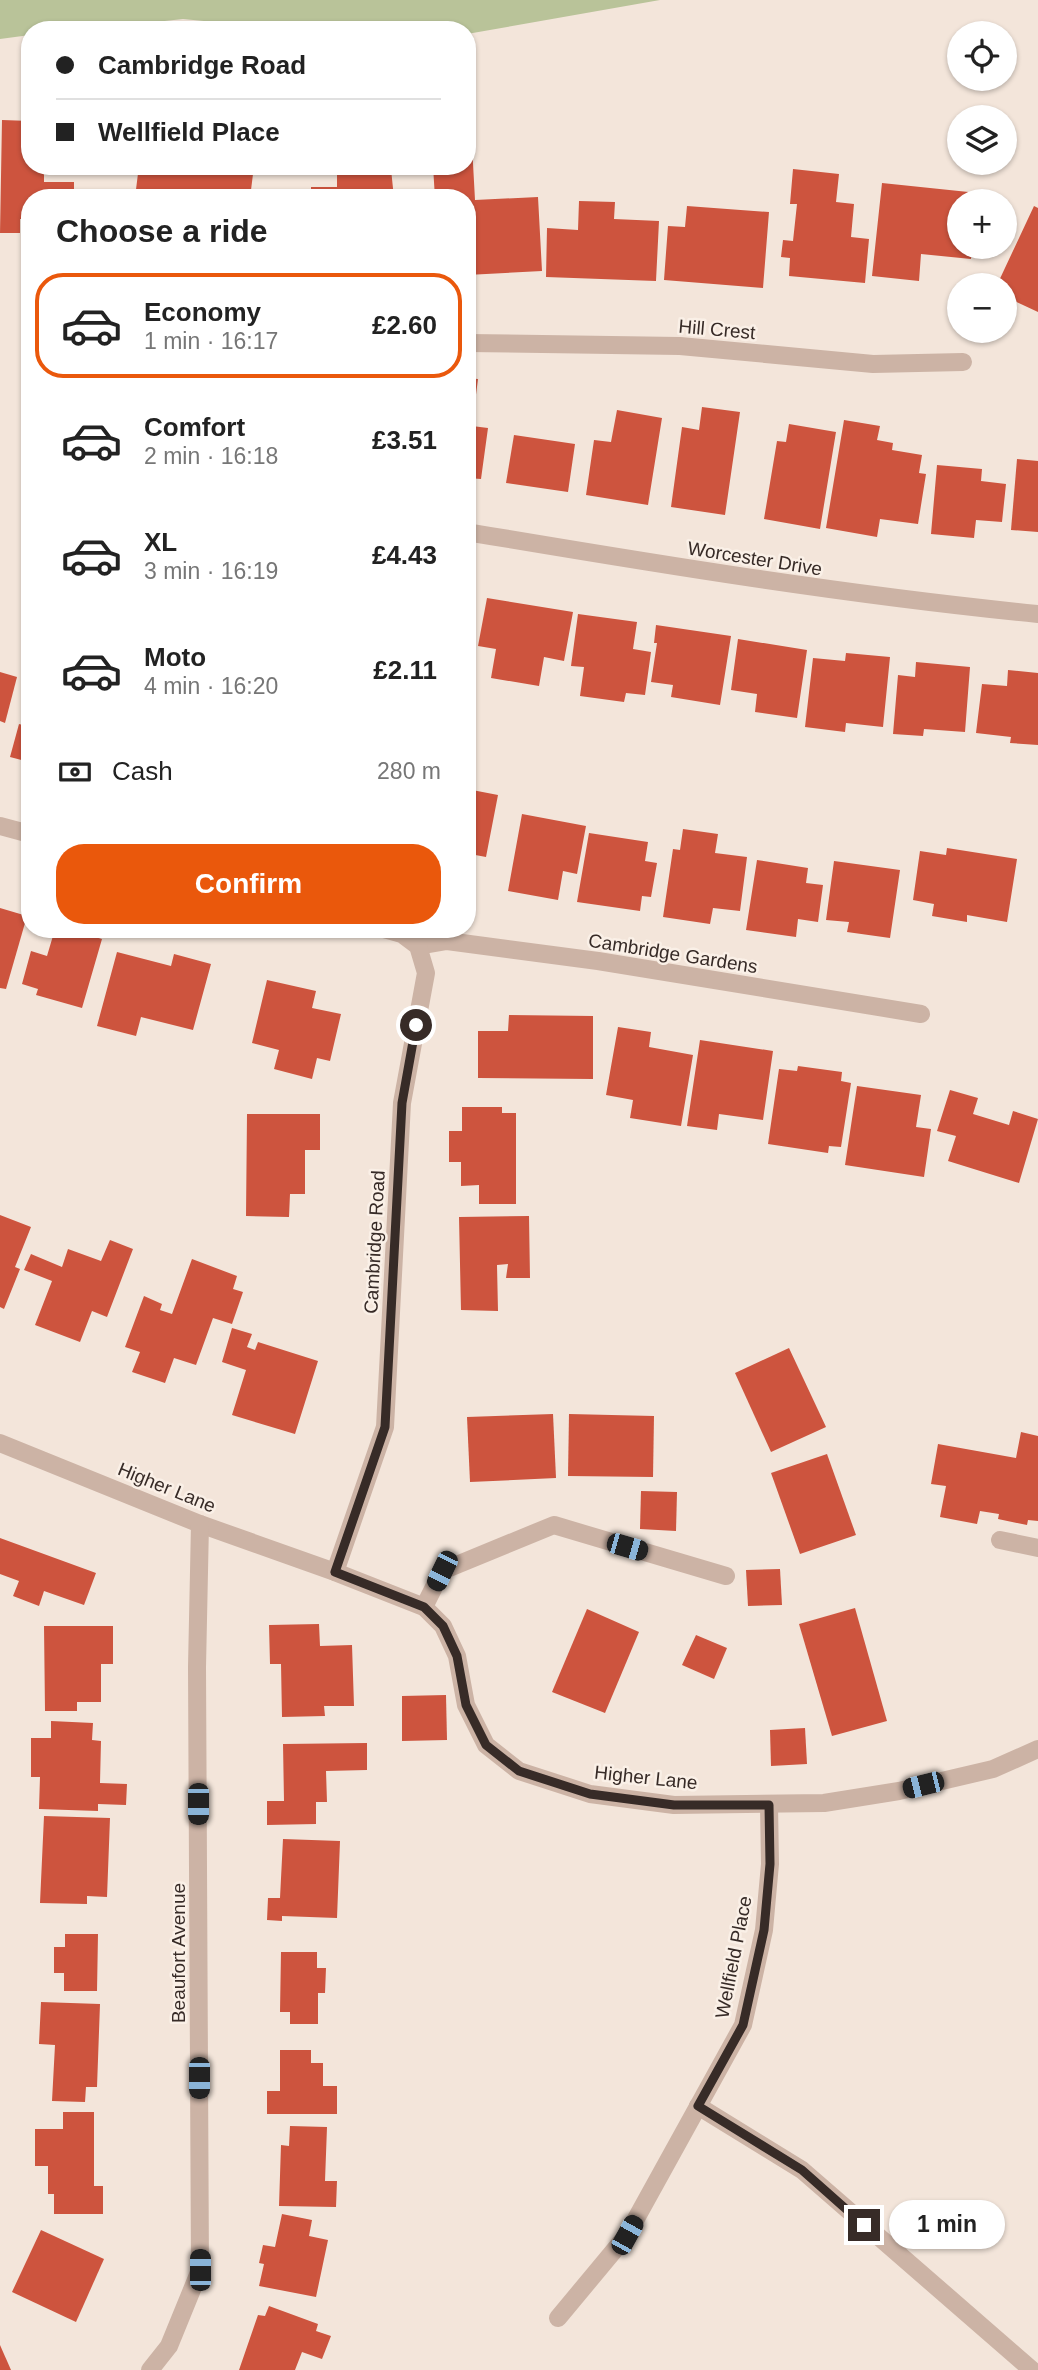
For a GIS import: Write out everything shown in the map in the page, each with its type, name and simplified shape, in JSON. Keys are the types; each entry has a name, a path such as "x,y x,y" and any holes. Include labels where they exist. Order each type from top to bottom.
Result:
{"street":[{"name":"Hill Crest","path":"476,343 680,346 873,364 963,362"},
{"name":"Worcester Drive","path":"476,534 752,580 917,602 1038,614"},
{"path":"0,826 21,832"},
{"path":"407,938 418,946"},
{"name":"Cambridge Gardens","path":"418,946 447,941 598,961 921,1014"},
{"name":"Cambridge Road","path":"335,1572 385,1427 402,1103 426,973 418,946"},
{"name":"Higher Lane","path":"0,1443 200,1524 424,1607 443,1626 457,1656 466,1705 486,1745 519,1771 600,1796 674,1805 824,1803 899,1791 993,1769 1038,1749"},
{"name":"Beaufort Avenue","path":"150,2370 169,2346 200,2270 197,1681 200,1524"},
{"path":"424,1607 442,1571 554,1525 726,1576"},
{"path":"1000,1540 1038,1548"},
{"name":"Wellfield Place","path":"558,2318 627,2235 743,2025 764,1930 770,1864 769,1805"},
{"path":"698,2106 802,2170 1032,2370"}],"green space":[{"path":"0,0 660,0 476,32 476,21 21,21 21,36 0,39"}],"building":[{"path":"2,120 21,121 21,175 44,175 44,182 74,182 74,189 21,189 20,233 0,233"},
{"path":"793,169 839,174 836,202 854,204 851,237 869,239 865,283 789,276 790,258 781,257 783,240 793,241 797,204 790,204"},
{"path":"138,175 253,175 251,189 136,189"},
{"path":"337,175 392,175 393,189 311,189 337,187"},
{"path":"434,175 474,175 474,189 434,189"},
{"path":"882,183 947,190 947,257 921,254 919,281 872,276"},
{"path":"538,197 542,271 476,275 476,200"},
{"path":"579,201 615,202 614,219 659,221 656,281 546,277 547,228 578,230"},
{"path":"687,206 769,212 763,288 664,280 668,226 685,227"},
{"path":"1034,206 1038,208 1038,312 1017,302 1017,273 1003,273 1009,259 1017,259 1017,242"},
{"path":"702,407 740,412 725,515 671,507 682,427 699,430"},
{"path":"617,410 662,418 648,505 586,495 594,440 611,442"},
{"path":"844,420 880,426 877,440 893,443 892,450 922,455 919,473 926,474 918,524 880,519 877,537 826,528"},
{"path":"789,424 836,432 820,529 764,519 777,441 786,442"},
{"path":"476,426 488,428 481,479 476,479"},
{"path":"514,435 575,444 568,492 506,483"},
{"path":"1017,459 1038,461 1038,532 1011,530"},
{"path":"937,465 982,469 981,481 1006,484 1002,522 976,520 974,538 931,534"},
{"path":"487,598 573,612 564,661 544,657 539,686 491,678 496,649 478,646"},
{"path":"578,614 637,622 633,649 651,652 645,695 626,693 624,702 580,696 584,667 571,666"},
{"path":"656,625 731,636 720,705 671,697 673,685 651,682 657,643 654,643"},
{"path":"738,639 807,650 797,718 755,712 757,694 731,690"},
{"path":"846,653 890,657 883,727 846,723 845,732 805,727 813,658 845,661"},
{"path":"916,662 970,667 965,732 924,729 923,736 893,734 898,675 915,677"},
{"path":"1008,670 1038,673 1038,745 1010,743 1011,737 976,733 982,684 1007,686"},
{"path":"0,672 17,677 5,723 0,721"},
{"path":"19,724 21,725 21,760 10,757"},
{"path":"476,791 498,795 486,857 476,855"},
{"path":"522,814 586,826 577,874 563,871 558,900 508,891"},
{"path":"683,829 718,834 715,853 747,857 740,911 713,908 710,924 663,917 673,849 680,850"},
{"path":"589,833 648,842 645,861 657,863 651,897 642,896 640,911 577,902"},
{"path":"947,848 1017,859 1007,922 967,915 967,922 932,916 934,904 913,900 920,851 946,855"},
{"path":"757,860 808,868 806,883 823,885 818,922 798,919 796,937 746,930"},
{"path":"834,861 900,870 890,938 847,932 849,922 826,920"},
{"path":"0,908 21,914 21,937 6,989 0,988"},
{"path":"52,938 102,939 82,1008 36,995 38,989 22,984 31,951 47,956"},
{"path":"117,952 171,966 174,954 211,964 193,1030 141,1017 136,1036 97,1026"},
{"path":"267,980 316,991 312,1008 341,1014 330,1061 317,1058 312,1079 274,1069 279,1050 252,1043"},
{"path":"509,1015 593,1016 593,1079 478,1078 478,1031 508,1031"},
{"path":"618,1027 651,1032 649,1047 693,1055 681,1126 630,1118 633,1100 606,1095"},
{"path":"700,1040 773,1051 763,1120 719,1114 717,1130 687,1126"},
{"path":"798,1066 842,1072 841,1081 851,1083 841,1147 829,1146 828,1153 768,1144 779,1069 797,1071"},
{"path":"857,1086 921,1095 916,1127 931,1129 924,1177 845,1165"},
{"path":"950,1090 978,1098 973,1114 1009,1125 1013,1111 1038,1119 1019,1183 948,1161 956,1136 937,1131"},
{"path":"462,1107 502,1107 502,1113 516,1113 516,1204 479,1204 479,1185 461,1186 461,1162 449,1162 449,1131 462,1131"},
{"path":"247,1114 320,1114 320,1150 305,1150 305,1194 290,1194 289,1217 246,1216"},
{"path":"0,1215 31,1227 15,1267 20,1269 4,1309 0,1307"},
{"path":"529,1216 530,1278 506,1278 508,1264 497,1265 498,1311 461,1310 459,1217"},
{"path":"110,1240 133,1249 107,1317 92,1311 80,1342 35,1325 52,1281 24,1270 31,1254 62,1267 68,1249 101,1261"},
{"path":"192,1259 237,1276 233,1289 243,1292 232,1324 213,1318 196,1365 174,1358 165,1383 132,1372 140,1352 125,1347 144,1296 162,1304 160,1310 172,1314"},
{"path":"232,1328 252,1334 247,1347 255,1350 258,1342 318,1361 295,1434 232,1415 246,1370 222,1362"},
{"path":"789,1348 826,1427 771,1452 735,1373"},
{"path":"553,1414 556,1478 470,1482 467,1417"},
{"path":"569,1414 654,1416 653,1477 568,1476"},
{"path":"1021,1432 1038,1436 1038,1521 1028,1520 1027,1525 998,1519 999,1514 980,1511 977,1524 940,1517 946,1486 931,1484 938,1444 1016,1458"},
{"path":"827,1454 856,1535 800,1554 771,1473"},
{"path":"641,1491 677,1492 676,1531 640,1529"},
{"path":"0,1538 96,1573 84,1605 44,1591 39,1606 13,1596 19,1581 0,1574"},
{"path":"780,1569 782,1605 748,1606 746,1570"},
{"path":"855,1608 887,1721 832,1736 799,1624"},
{"path":"587,1609 639,1632 605,1713 552,1692"},
{"path":"319,1624 320,1646 352,1645 354,1706 324,1706 325,1716 282,1717 281,1664 270,1664 269,1625"},
{"path":"44,1626 113,1626 113,1664 101,1664 101,1702 77,1702 77,1711 45,1711"},
{"path":"696,1635 727,1648 714,1679 682,1665"},
{"path":"446,1695 447,1740 402,1741 402,1696"},
{"path":"51,1721 93,1723 92,1740 101,1741 100,1783 127,1784 126,1805 98,1804 98,1811 39,1809 40,1777 31,1777 31,1738 51,1738"},
{"path":"805,1728 807,1764 771,1766 770,1730"},
{"path":"367,1743 367,1770 326,1771 327,1802 316,1802 316,1824 267,1825 267,1801 284,1801 283,1744"},
{"path":"44,1816 110,1818 107,1897 87,1896 87,1904 40,1903"},
{"path":"283,1839 340,1841 337,1918 282,1916 282,1921 267,1920 268,1898 280,1898"},
{"path":"65,1934 98,1934 97,1991 64,1991 64,1973 54,1973 54,1947 65,1947"},
{"path":"281,1952 317,1952 317,1968 326,1968 325,1993 318,1993 318,2024 290,2024 290,2012 280,2012"},
{"path":"41,2002 100,2004 97,2087 86,2087 85,2102 52,2101 55,2045 39,2044"},
{"path":"280,2050 311,2050 311,2063 323,2063 323,2086 337,2086 337,2114 267,2114 267,2091 280,2091"},
{"path":"63,2112 94,2112 94,2186 103,2186 103,2214 54,2214 54,2194 48,2194 48,2166 35,2166 35,2129 63,2129"},
{"path":"290,2126 327,2127 325,2181 337,2181 336,2207 279,2206 281,2145 289,2146"},
{"path":"282,2214 312,2220 309,2236 328,2240 316,2297 259,2286 264,2264 259,2263 263,2245 275,2247"},
{"path":"41,2230 104,2259 76,2322 12,2292"},
{"path":"269,2306 318,2324 316,2331 331,2336 322,2359 302,2352 295,2370 239,2370 258,2315 265,2316"},
{"path":"0,2345 11,2370 0,2370"}],"route":[{"path":"416,1025 402,1103 385,1427 335,1572 424,1607 443,1626 457,1656 466,1705 486,1745 519,1771 590,1794 674,1805 769,1805 770,1864 764,1930 743,2025 698,2106 802,2170 864,2225"}]}
